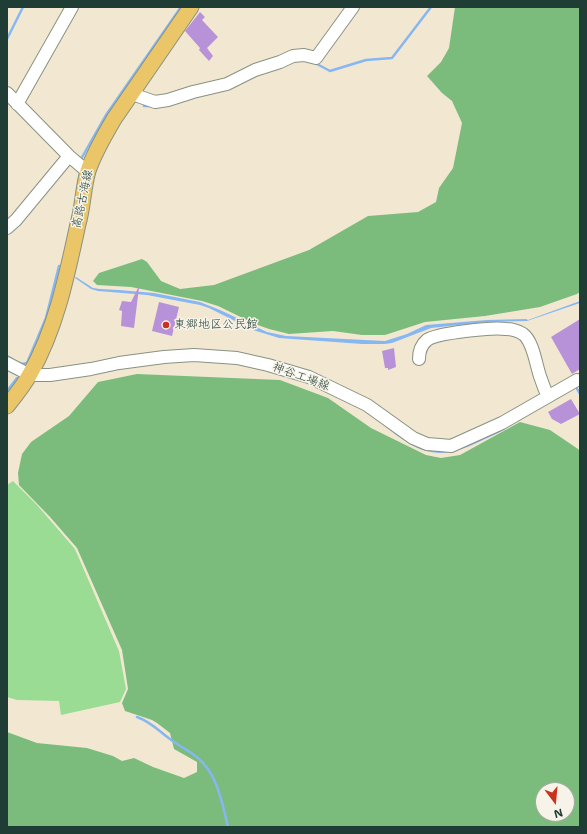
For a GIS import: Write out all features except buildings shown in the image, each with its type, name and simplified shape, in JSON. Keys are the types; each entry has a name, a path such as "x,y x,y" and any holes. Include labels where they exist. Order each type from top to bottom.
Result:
{"main road":[{"name":"高路古海線","path":"7,406 30,375 53,322 67,274 81,214 88,172 102,138 191,7"}],"street":[{"path":"17,104 72,7"},
{"path":"132,94 155,102 168,100 200,90 227,84 255,70 293,56 304,55 316,58 353,7"},
{"path":"7,93 69,156 88,172"},
{"path":"7,228 16,220 69,156"},
{"path":"419,359 422,346 428,340 440,335 489,329 504,328 515,330 523,334 529,340 540,379 548,396"},
{"name":"神谷工場線","path":"30,375 50,375 164,357 194,355 237,358 309,377 366,406 413,438 427,444 440,446 451,446 502,423 577,380"},
{"path":"7,363 30,375"}],"green space":[{"path":"455,7 580,7 580,292 540,307 485,316 425,322 385,335 362,335 333,331 289,334 255,324 218,306 202,301 131,287 97,285 93,281 99,273 142,259 147,262 161,281 180,289 214,285 309,250 368,216 418,212 436,202 439,188 453,168 462,123 452,101 442,93 427,76 441,62 449,48"},
{"path":"137,374 280,380 328,398 371,428 426,455 441,458 460,455 520,422 550,430 578,449 580,451 580,827 7,827 7,732 37,743 87,748 113,756 122,761 134,758 153,767 184,778 197,772 197,762 174,749 170,733 152,720 125,711 122,703 128,689 122,650 77,548 19,485 18,473 22,454 31,442 69,416 98,382"},
{"path":"13,481 37,505 75,549 119,651 126,689 120,702 61,715 59,701 17,700 7,697 7,485"}],"water":[{"path":"76,277 93,288 154,293 200,302 267,332 286,336 385,341 407,334 426,325 487,320 528,320 580,301 580,303 527,321 487,322 431,328 392,343 362,344 279,338 253,330 200,305 147,295 98,291 91,289 75,278"},
{"path":"382,421 426,449 442,451 513,423 498,433 465,448 452,452 439,453 428,452 406,442 381,423"}],"waterway":[{"path":"7,39 23,7"},
{"path":"80,158 81,159 106,115 181,7"},
{"path":"315,63 330,71 366,60 392,58 431,7"},
{"path":"144,106 151,106"},
{"path":"20,363 27,363 46,318 59,266"},
{"path":"7,356 12,359"},
{"path":"7,391 17,378"},
{"path":"576,387 580,394"},
{"path":"137,717 151,724 173,742 195,755 205,765 215,781 228,827"}],"place":[{"name":"東郷地区公民館","path":"166,325"}]}
